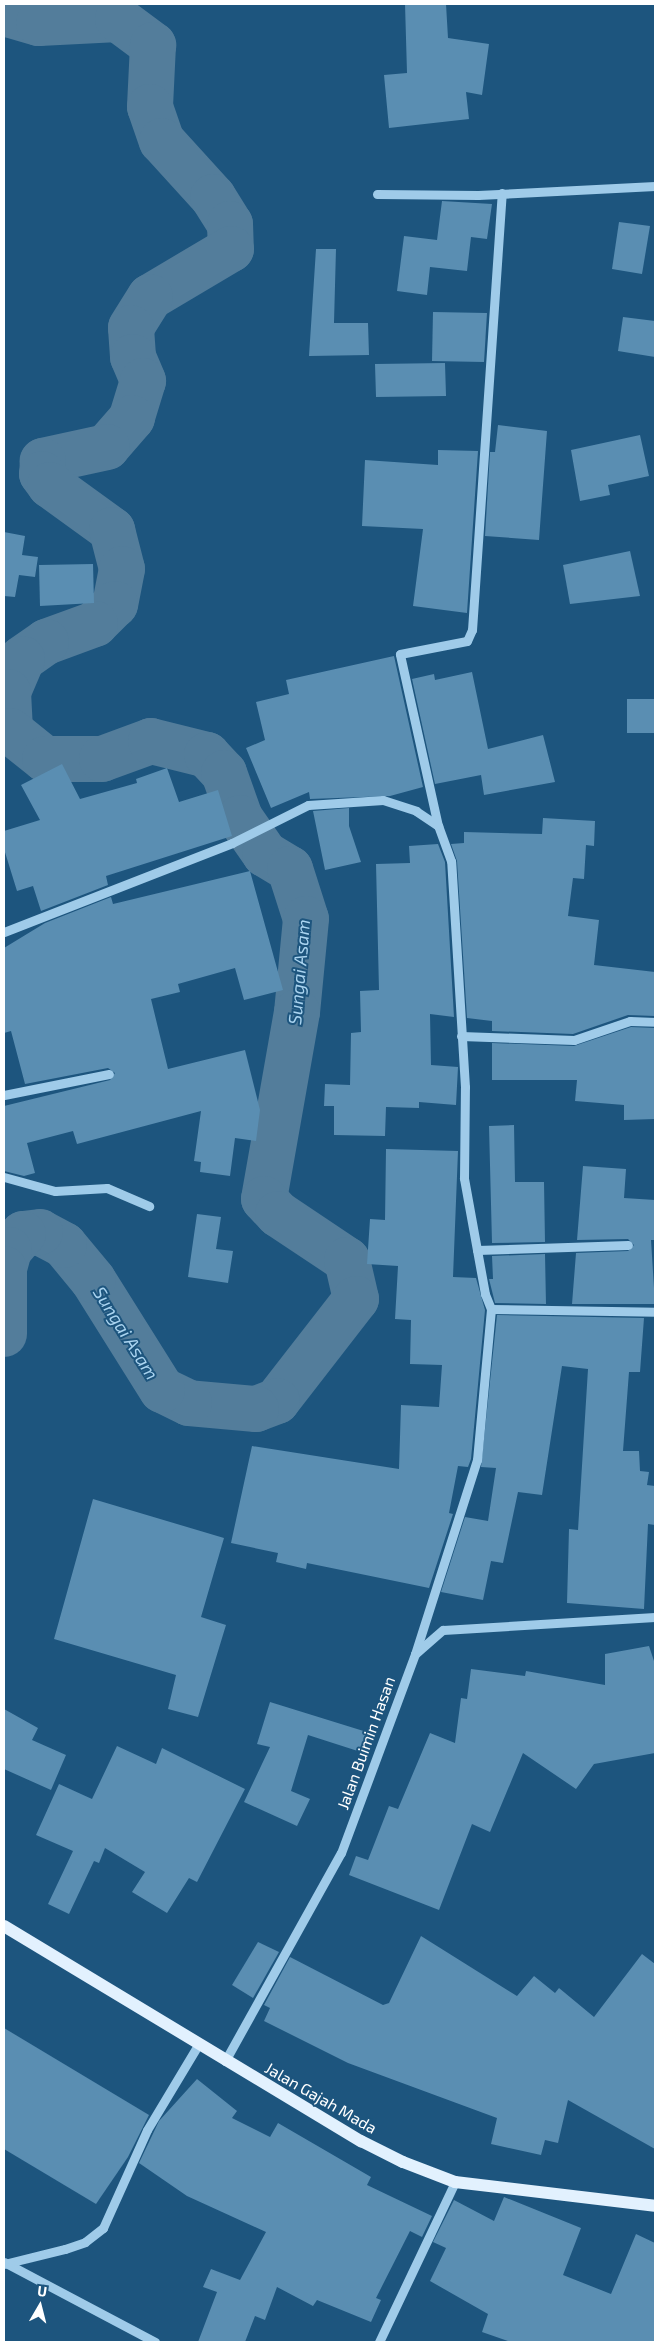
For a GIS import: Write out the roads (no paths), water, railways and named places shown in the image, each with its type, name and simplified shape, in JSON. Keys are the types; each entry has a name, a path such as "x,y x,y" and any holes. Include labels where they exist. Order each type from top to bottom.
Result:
{"main road":[{"name":"Jalan Gajah Mada","path":"4,1926 361,2142 455,2182 655,2206"}],"street":[{"path":"378,194 502,193 655,186"},
{"path":"415,1654 477,1460 492,1309 477,1250 464,1178 461,1036 451,861 438,826 400,654 467,641 472,630 502,193"},
{"path":"4,932 232,843 273,819 308,805 364,798 416,811 438,826"},
{"path":"461,1036 574,1040 630,1021 655,1022"},
{"path":"4,1095 109,1074"},
{"path":"4,1177 55,1192 106,1188 149,1206"},
{"path":"477,1250 628,1245"},
{"path":"492,1309 655,1312"},
{"name":"Jalan Buimin Hasan","path":"225,2061 341,1852 415,1654 443,1630 655,1618"},
{"path":"4,2263 64,2250 85,2242 103,2228 147,2130 198,2044"},
{"path":"379,2342 455,2182"},
{"path":"4,2263 155,2342"}],"waterway":[{"name":"Sungai Asam","path":"4,9 7,14 39,23 118,19 153,45 150,107 162,141 213,197 230,224 231,249 150,297 131,328 133,357 143,381 132,418 107,447 43,461 42,474 50,485 112,530 122,569 115,604 95,624 46,642 22,659 8,692 10,731 45,759 102,759 151,741 207,755 224,773 240,818 265,854 290,869 306,919 297,1012 264,1199 278,1214 347,1260 356,1299 277,1401 256,1409 189,1403 162,1390 93,1280 64,1245 40,1232 23,1234 9,1250 4,1269 4,1334"}]}
